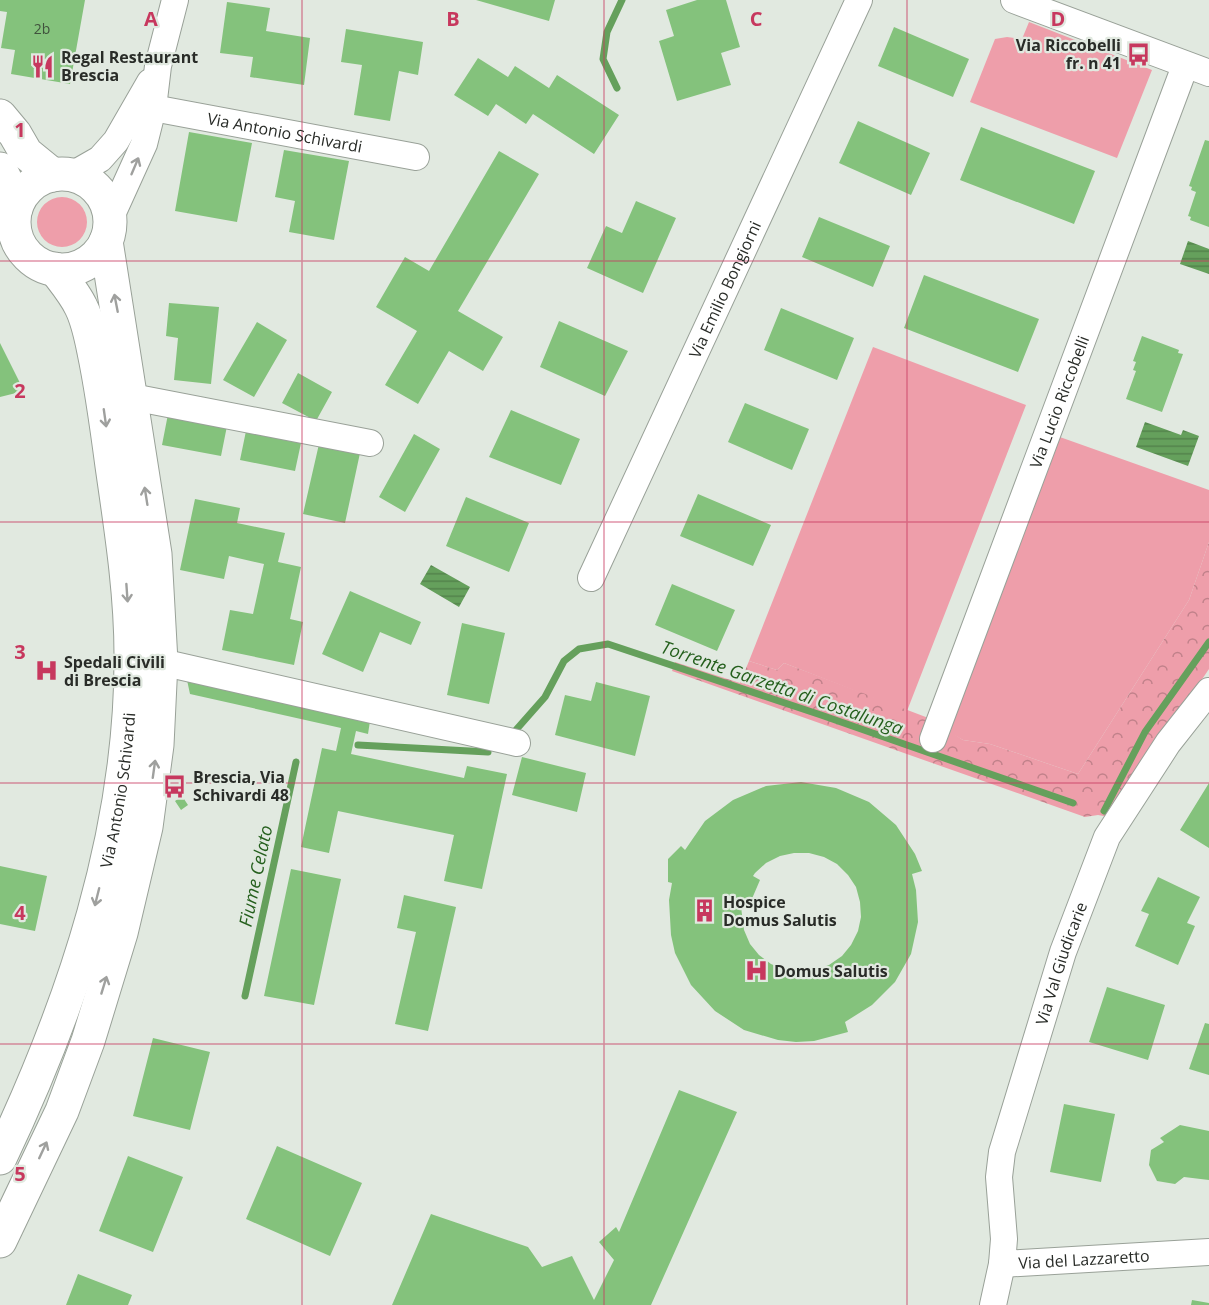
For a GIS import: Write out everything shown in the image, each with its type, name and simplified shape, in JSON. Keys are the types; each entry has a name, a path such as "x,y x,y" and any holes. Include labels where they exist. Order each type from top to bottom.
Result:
{"street":[{"path":"158,66 116,141 100,159 63,175 43,178 26,190 16,208 14,220 19,243 34,261 55,269 76,268 94,258 144,144 153,108 158,66 175,0"},
{"name":"Via Emilio Bongiorni","path":"591,578 859,0"},
{"name":"Via Lucio Riccobelli","path":"933,739 1197,69 1014,0"},
{"name":"Via Antonio Schivardi","path":"153,108 416,158"},
{"path":"0,116 15,134 26,153 63,175 82,178 98,191 108,209 108,230"},
{"path":"0,169 16,208"},
{"name":"Via Antonio Schivardi","path":"0,1241 62,1111 78,1070 121,933 146,827 157,745 161,662 155,554 108,230"},
{"name":"Via Antonio Schivardi","path":"0,1158 59,1024 91,924 116,820 127,737 131,655 129,620 122,535 103,399 87,322 78,301 55,269"},
{"path":"132,397 370,443"},
{"path":"161,662 517,743"},
{"name":"Via Val Giudicarie","path":"1002,1264 1004,1239 999,1177 1002,1152 1063,952 1107,837 1168,743 1209,691"},
{"name":"Via del Lazzaretto","path":"993,1305 1002,1264 1209,1252"}],"green space":[{"path":"1029,22 1152,70 1117,158 970,102 995,39 1007,37 1022,39"},
{"path":"62,197 80,204 87,222 80,240 62,247 44,240 37,222 44,204"},
{"path":"873,347 1026,405 907,711 784,663 777,670 749,661"},
{"path":"1057,436 1209,490 1209,542 1189,600 1078,774 990,744 963,740 947,731"},
{"path":"1209,542 1209,669 1109,817 1098,815 1085,817 672,671 675,662 740,683 749,661 777,670 784,663 931,719 963,740 990,744 1078,774 1189,600"}],"shaded area":[{"path":"1188,241 1209,249 1209,274 1180,264"},
{"path":"1145,422 1181,435 1183,430 1199,436 1188,466 1136,447"},
{"path":"431,565 470,587 459,607 420,584"}],"building":[{"path":"0,0 85,0 70,84 11,74 15,50 1,48 7,12 0,11"},
{"path":"476,0 555,0 549,21"},
{"path":"697,0 726,0 740,47 721,53 731,85 677,101 659,41 674,36 666,10"},
{"path":"227,2 270,8 266,31 310,38 304,85 250,77 253,57 220,53"},
{"path":"894,27 969,59 953,97 878,66"},
{"path":"346,29 423,42 418,75 399,71 390,121 354,115 362,65 341,62"},
{"path":"478,58 508,77 515,66 549,88 557,75 619,115 594,154 533,114 526,124 496,104 488,116 454,95"},
{"path":"858,121 930,153 911,195 839,163"},
{"path":"981,127 1095,171 1074,224 960,180"},
{"path":"189,132 252,143 237,222 175,211"},
{"path":"1205,140 1209,141 1209,227 1190,220 1191,217 1188,216 1196,192 1189,186"},
{"path":"284,150 349,161 334,240 289,232 295,201 275,197"},
{"path":"499,151 539,174 458,311 503,337 483,371 449,351 418,404 385,385 417,331 376,307 405,257 429,271"},
{"path":"636,201 676,218 643,293 587,268 606,226 622,233"},
{"path":"819,217 890,246 873,287 802,257"},
{"path":"924,275 1039,319 1018,372 904,328"},
{"path":"169,303 219,307 211,384 174,380 178,338 166,336"},
{"path":"781,308 854,338 837,380 764,350"},
{"path":"559,321 628,351 605,396 540,367"},
{"path":"257,322 287,340 254,397 223,380"},
{"path":"1142,336 1179,350 1178,353 1183,354 1162,412 1126,399 1136,371 1133,370 1136,362 1133,361"},
{"path":"0,343 24,391 0,397"},
{"path":"298,373 332,392 316,421 282,403"},
{"path":"745,403 809,429 792,470 728,442"},
{"path":"169,409 228,421 221,456 162,445"},
{"path":"511,410 580,439 561,485 489,457"},
{"path":"246,431 301,443 295,471 240,460"},
{"path":"414,434 440,449 405,512 379,497"},
{"path":"319,444 360,453 345,523 303,514"},
{"path":"698,494 771,525 753,566 680,536"},
{"path":"466,497 529,523 509,572 446,546"},
{"path":"195,499 240,508 237,523 285,533 278,562 301,567 290,619 303,622 294,665 222,650 230,610 253,614 264,564 229,556 224,579 180,570"},
{"path":"672,584 735,610 717,651 655,625"},
{"path":"350,591 421,622 411,645 380,632 363,672 322,654"},
{"path":"462,623 505,633 489,704 447,695"},
{"path":"187,680 370,721 368,734 356,731 351,754 464,778 467,766 507,774 482,889 444,881 454,835 338,811 329,853 301,847 322,748 336,751 341,728 190,694"},
{"path":"596,682 650,696 635,756 555,735 565,695 591,701"},
{"path":"522,757 586,773 577,812 512,795"},
{"name":"Hospice Domus Salutis","path":"801,782 836,788 869,802 896,825 915,854 922,871 912,874 916,890 918,922 911,954 895,982 872,1005 845,1022 848,1032 814,1041 778,1040 744,1030 715,1011 691,985 675,953 671,935 669,900 672,883 668,882 668,859 681,846 685,850 705,821 733,800 766,786","holes":["809,853 837,864 848,875 856,887 861,917 858,931 842,956 829,965 815,970 800,972 785,970 771,964 750,944 744,930 741,907 748,908 760,880 753,876 766,863 780,856"]},
{"path":"1209,783 1209,848 1180,830"},
{"path":"182,796 188,805 181,810 175,801"},
{"path":"0,866 47,876 35,931 0,924"},
{"path":"291,869 341,879 314,1005 264,996"},
{"path":"1158,877 1200,897 1187,923 1195,926 1178,965 1135,946 1149,914 1141,911"},
{"path":"404,895 456,907 428,1031 395,1024 416,932 397,928"},
{"path":"1107,987 1165,1005 1148,1060 1089,1042"},
{"path":"1205,1023 1209,1024 1209,1075 1189,1069"},
{"path":"153,1038 210,1052 190,1130 133,1116"},
{"path":"679,1090 737,1112 651,1305 392,1305 431,1214 528,1247 542,1267 572,1256 594,1300 614,1260 599,1242 616,1227 619,1232"},
{"path":"1064,1104 1115,1114 1101,1182 1050,1172"},
{"path":"1180,1125 1209,1131 1209,1180 1184,1177 1175,1184 1157,1181 1149,1165 1151,1150 1164,1142 1160,1138"},
{"path":"277,1146 362,1183 330,1256 246,1219"},
{"path":"128,1156 183,1177 153,1252 99,1231"},
{"path":"78,1274 132,1295 128,1305 66,1305"},
{"path":"1192,1300 1209,1303 1209,1305 1191,1305"}],"waterway":[{"path":"617,88 603,59 607,32 622,0"},
{"name":"Torrente Garzetta di Costalunga","path":"1104,811 1145,732 1209,642"},
{"name":"Torrente Garzetta di Costalunga","path":"515,731 545,697 564,661 579,649 608,644 1073,803"},
{"name":"Torrente Garzetta di Costalunga","path":"358,745 488,752"},
{"name":"Fiume Celato","path":"245,996 296,762"}],"place":[{"name":"Via Riccobelli fr. n 41","path":"1139,54"},
{"name":"Regal Restaurant Brescia","path":"43,66"},
{"name":"Spedali Civili di Brescia","path":"46,671"},
{"name":"Brescia, Via Schivardi 48","path":"175,786"},
{"name":"Hospice Domus Salutis","path":"705,911"},
{"name":"Domus Salutis","path":"756,971"}]}
